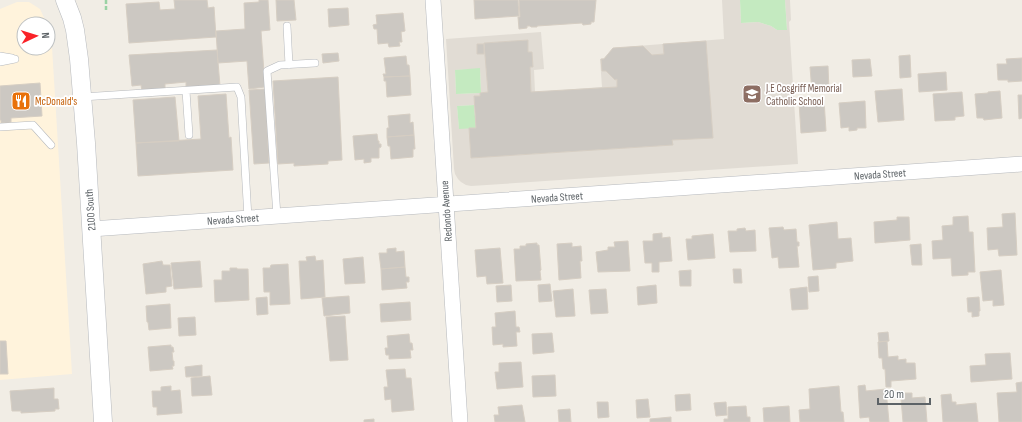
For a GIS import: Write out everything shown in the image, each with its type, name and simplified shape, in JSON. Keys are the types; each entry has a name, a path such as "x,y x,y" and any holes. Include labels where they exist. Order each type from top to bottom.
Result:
{"street":[{"name":"2100 South","path":"65,0 76,30 79,59 104,422"},
{"name":"Redondo Avenue","path":"432,0 460,422"},
{"name":"Nevada Street","path":"91,229 1022,164"}],"lane":[{"path":"287,26 289,65"},
{"path":"0,60 14,59"},
{"path":"277,216 267,71 280,65 315,63"},
{"path":"82,97 237,87 241,96 248,218"},
{"path":"186,90 189,135"},
{"path":"0,127 33,125 51,145"}],"path":[{"path":"106,0 106,12"}],"shaded area":[{"name":"J.E Cosgriff Memorial Catholic School","path":"722,0 740,0 741,23 758,22 771,26 777,30 787,29 785,0 790,0 791,20 789,22 798,164 471,186 461,182 455,174 446,39 541,32 544,69 534,70 535,92 531,92 530,67 533,67 532,52 528,52 528,40 484,43 488,92 481,93 480,69 455,70 456,94 480,93 480,96 474,96 474,105 457,106 459,128 469,128 472,158 672,145 672,140 713,137 706,41 663,44 664,54 652,55 643,46 601,59 602,71 606,71 615,80 617,79 617,87 549,91 602,87 600,59 604,58 613,48 724,39","holes":["483,44 484,54 477,54 477,45"]},
{"path":"17,2 29,2 40,9 43,16 16,16 16,56 53,56 72,374 0,380 0,9"}],"green space":[{"path":"740,0 785,0 787,30 777,30 771,26 758,22 741,23"},
{"path":"480,68 481,93 456,94 455,70"},
{"path":"474,105 476,128 459,129 457,106"}],"building":[{"path":"174,0 207,0 208,8 214,7 216,37 129,43 126,4 159,2 160,10 175,9"},
{"path":"259,0 268,0 270,30 261,31 265,87 249,89 247,61 218,63 216,31 245,29 244,3 259,2"},
{"path":"276,0 294,0 296,20 277,21"},
{"path":"474,0 518,0 519,16 475,19"},
{"path":"519,0 596,0 594,22 583,25 582,23 537,27 527,26 527,28 519,29"},
{"path":"348,8 349,25 329,27 328,9"},
{"path":"403,13 405,31 401,32 402,42 399,42 400,46 389,47 388,43 378,44 377,29 374,29 373,25 377,24 376,15"},
{"path":"528,40 528,52 532,52 533,67 530,67 531,92 617,87 617,79 615,80 606,71 602,71 601,59 604,59 613,48 643,46 652,55 664,54 663,44 706,41 713,138 672,140 673,145 471,158 469,128 476,128 474,96 480,96 480,93 488,92 484,43"},
{"path":"477,44 484,44 484,54 477,54"},
{"path":"217,50 220,86 186,89 186,82 165,84 165,89 142,91 141,85 132,86 129,55"},
{"path":"338,53 339,61 323,63 322,54"},
{"path":"910,55 911,77 900,78 899,56"},
{"path":"406,56 410,76 384,77 383,74 386,74 384,58"},
{"path":"1022,58 1022,81 1008,82 1008,80 998,80 997,64 1007,64 1006,59"},
{"path":"870,59 872,76 853,77 852,60"},
{"path":"828,66 829,91 812,92 810,67"},
{"path":"946,72 947,90 919,92 918,74"},
{"path":"410,76 411,95 387,97 386,81 384,81 384,77"},
{"path":"338,77 342,160 328,161 328,164 294,166 294,163 278,164 273,81"},
{"name":"McDonald's","path":"40,83 42,116 11,118 11,122 1,123 0,86"},
{"path":"265,89 269,163 254,164 249,90"},
{"path":"902,89 904,120 878,122 875,91"},
{"path":"1000,91 1002,118 984,120 983,118 977,118 975,94"},
{"path":"962,92 964,116 955,117 955,120 935,121 933,94"},
{"path":"226,94 233,170 138,176 136,143 201,139 198,96"},
{"path":"1018,95 1022,95 1022,118 1019,119"},
{"path":"175,97 179,141 136,143 133,100"},
{"path":"824,100 826,131 801,133 799,102"},
{"path":"865,101 866,128 857,128 857,130 849,131 849,127 841,128 839,103"},
{"path":"410,114 410,123 413,122 414,135 387,137 387,128 389,128 388,116"},
{"path":"377,134 379,144 381,144 381,147 379,148 379,158 371,158 371,162 364,163 364,159 355,160 353,136"},
{"path":"414,135 415,149 413,149 413,157 391,159 390,146 388,146 387,137"},
{"path":"1015,213 1017,255 999,256 998,249 988,250 987,228 1003,227 1002,214"},
{"path":"968,216 969,232 973,232 975,272 968,272 968,275 952,276 951,258 933,259 932,241 943,240 942,226 953,225 953,217"},
{"path":"897,217 909,217 910,240 875,243 874,222 897,220"},
{"path":"837,222 838,239 851,238 853,261 836,263 836,268 813,270 809,225"},
{"path":"783,227 784,230 796,229 797,242 799,242 799,246 797,246 799,267 779,268 778,257 772,258 769,228"},
{"path":"745,228 746,231 755,230 756,251 730,252 728,231 737,231 737,229"},
{"path":"662,233 662,238 670,237 672,261 659,262 659,272 652,272 652,263 645,263 643,241 653,241 653,234"},
{"path":"713,234 715,258 688,260 686,239 692,239 692,236"},
{"path":"628,241 630,271 598,272 596,252 608,250 608,247 615,247 614,242"},
{"path":"537,243 537,245 539,245 541,280 516,281 514,249 520,249 520,246 526,246 526,244"},
{"path":"572,243 572,247 581,246 581,278 559,280 557,244"},
{"path":"921,244 922,265 912,265 910,245"},
{"path":"396,248 396,252 404,251 405,267 381,269 379,253 387,253 387,249"},
{"path":"500,248 503,283 487,284 486,276 477,277 475,250"},
{"path":"315,256 316,261 323,260 325,297 301,299 299,261 307,261 306,257"},
{"path":"363,257 365,283 345,284 343,259"},
{"path":"162,261 163,265 170,265 172,286 166,287 166,292 146,294 143,264"},
{"path":"200,261 202,287 174,289 171,263"},
{"path":"288,264 290,304 270,305 270,292 264,292 263,268 270,268 271,265"},
{"path":"405,267 406,277 409,277 409,282 406,282 407,288 382,290 381,269"},
{"path":"230,268 248,269 249,300 215,302 214,280 222,280 222,271 230,271"},
{"path":"733,269 741,269 742,283 734,283"},
{"path":"691,270 691,286 680,286 679,271"},
{"path":"1001,270 1004,305 993,306 993,300 983,301 980,272"},
{"path":"818,276 819,291 809,292 808,277"},
{"path":"550,284 552,301 539,302 538,285"},
{"path":"511,285 512,301 497,302 496,286"},
{"path":"656,285 657,303 638,305 637,287"},
{"path":"807,287 808,309 792,310 790,289"},
{"path":"573,289 575,316 556,317 553,291"},
{"path":"606,289 608,313 591,314 589,290"},
{"path":"349,296 350,313 324,316 322,298"},
{"path":"267,297 268,314 257,315 256,298"},
{"path":"979,297 979,316 972,317 972,312 968,312 967,298"},
{"path":"410,302 411,320 381,322 380,304"},
{"path":"170,304 171,328 149,330 146,306"},
{"path":"515,311 516,327 519,327 520,332 516,332 517,346 503,347 503,344 493,345 492,327 496,327 495,313"},
{"path":"345,316 348,360 330,361 326,317"},
{"path":"195,317 196,335 179,336 178,318"},
{"path":"888,332 889,341 879,342 878,333"},
{"path":"552,333 554,352 533,354 532,334"},
{"path":"409,334 410,343 412,343 413,350 410,350 411,358 389,359 389,355 386,355 385,348 388,348 387,336"},
{"path":"0,341 6,341 8,374 0,374"},
{"path":"887,341 888,357 898,356 898,360 906,359 906,363 915,363 916,379 891,381 891,387 886,387 885,369 883,369 882,358 879,358 878,342"},
{"path":"171,345 174,352 172,352 174,361 174,366 172,366 173,369 150,371 148,347"},
{"path":"1010,353 1012,379 971,382 970,366 986,365 985,354"},
{"path":"521,362 523,387 497,389 495,372 499,372 499,363"},
{"path":"202,365 202,376 186,377 185,367"},
{"path":"405,369 406,378 411,378 414,410 392,412 391,399 385,400 384,387 388,387 386,370"},
{"path":"555,375 556,396 533,397 532,376"},
{"path":"210,376 212,395 192,396 191,378"},
{"path":"1022,382 1022,422 999,422 997,393 1017,392 1016,383"},
{"path":"865,385 866,391 886,389 889,422 870,422 869,417 860,418 858,386"},
{"path":"171,386 171,391 180,390 182,413 157,415 157,407 153,407 152,391 161,391 161,387"},
{"path":"839,386 841,412 843,412 844,422 800,422 799,410 810,409 809,389"},
{"path":"54,388 54,399 58,399 59,409 55,409 55,411 21,413 21,411 12,411 10,391"},
{"path":"905,393 912,393 912,398 925,397 927,422 903,422 901,399 905,399"},
{"path":"690,394 691,410 676,411 675,395"},
{"path":"951,394 952,402 956,402 956,405 976,403 978,422 943,422 941,395"},
{"path":"648,399 650,417 637,418 636,400"},
{"path":"597,402 608,402 609,417 598,418"},
{"path":"726,402 727,415 716,416 714,403"},
{"path":"522,405 525,422 495,422 494,415 499,415 498,407"},
{"path":"746,406 747,417 750,417 750,422 724,422 724,419 728,419 728,407"},
{"path":"789,406 790,422 764,422 763,408"},
{"path":"570,409 571,422 559,422 558,410"},
{"path":"671,417 671,422 650,422 650,419"},
{"path":"374,419 374,422 364,422 364,420"}],"place":[{"name":"J.E Cosgriff Memorial Catholic School","path":"752,94"},
{"name":"McDonald's","path":"21,101"}]}
